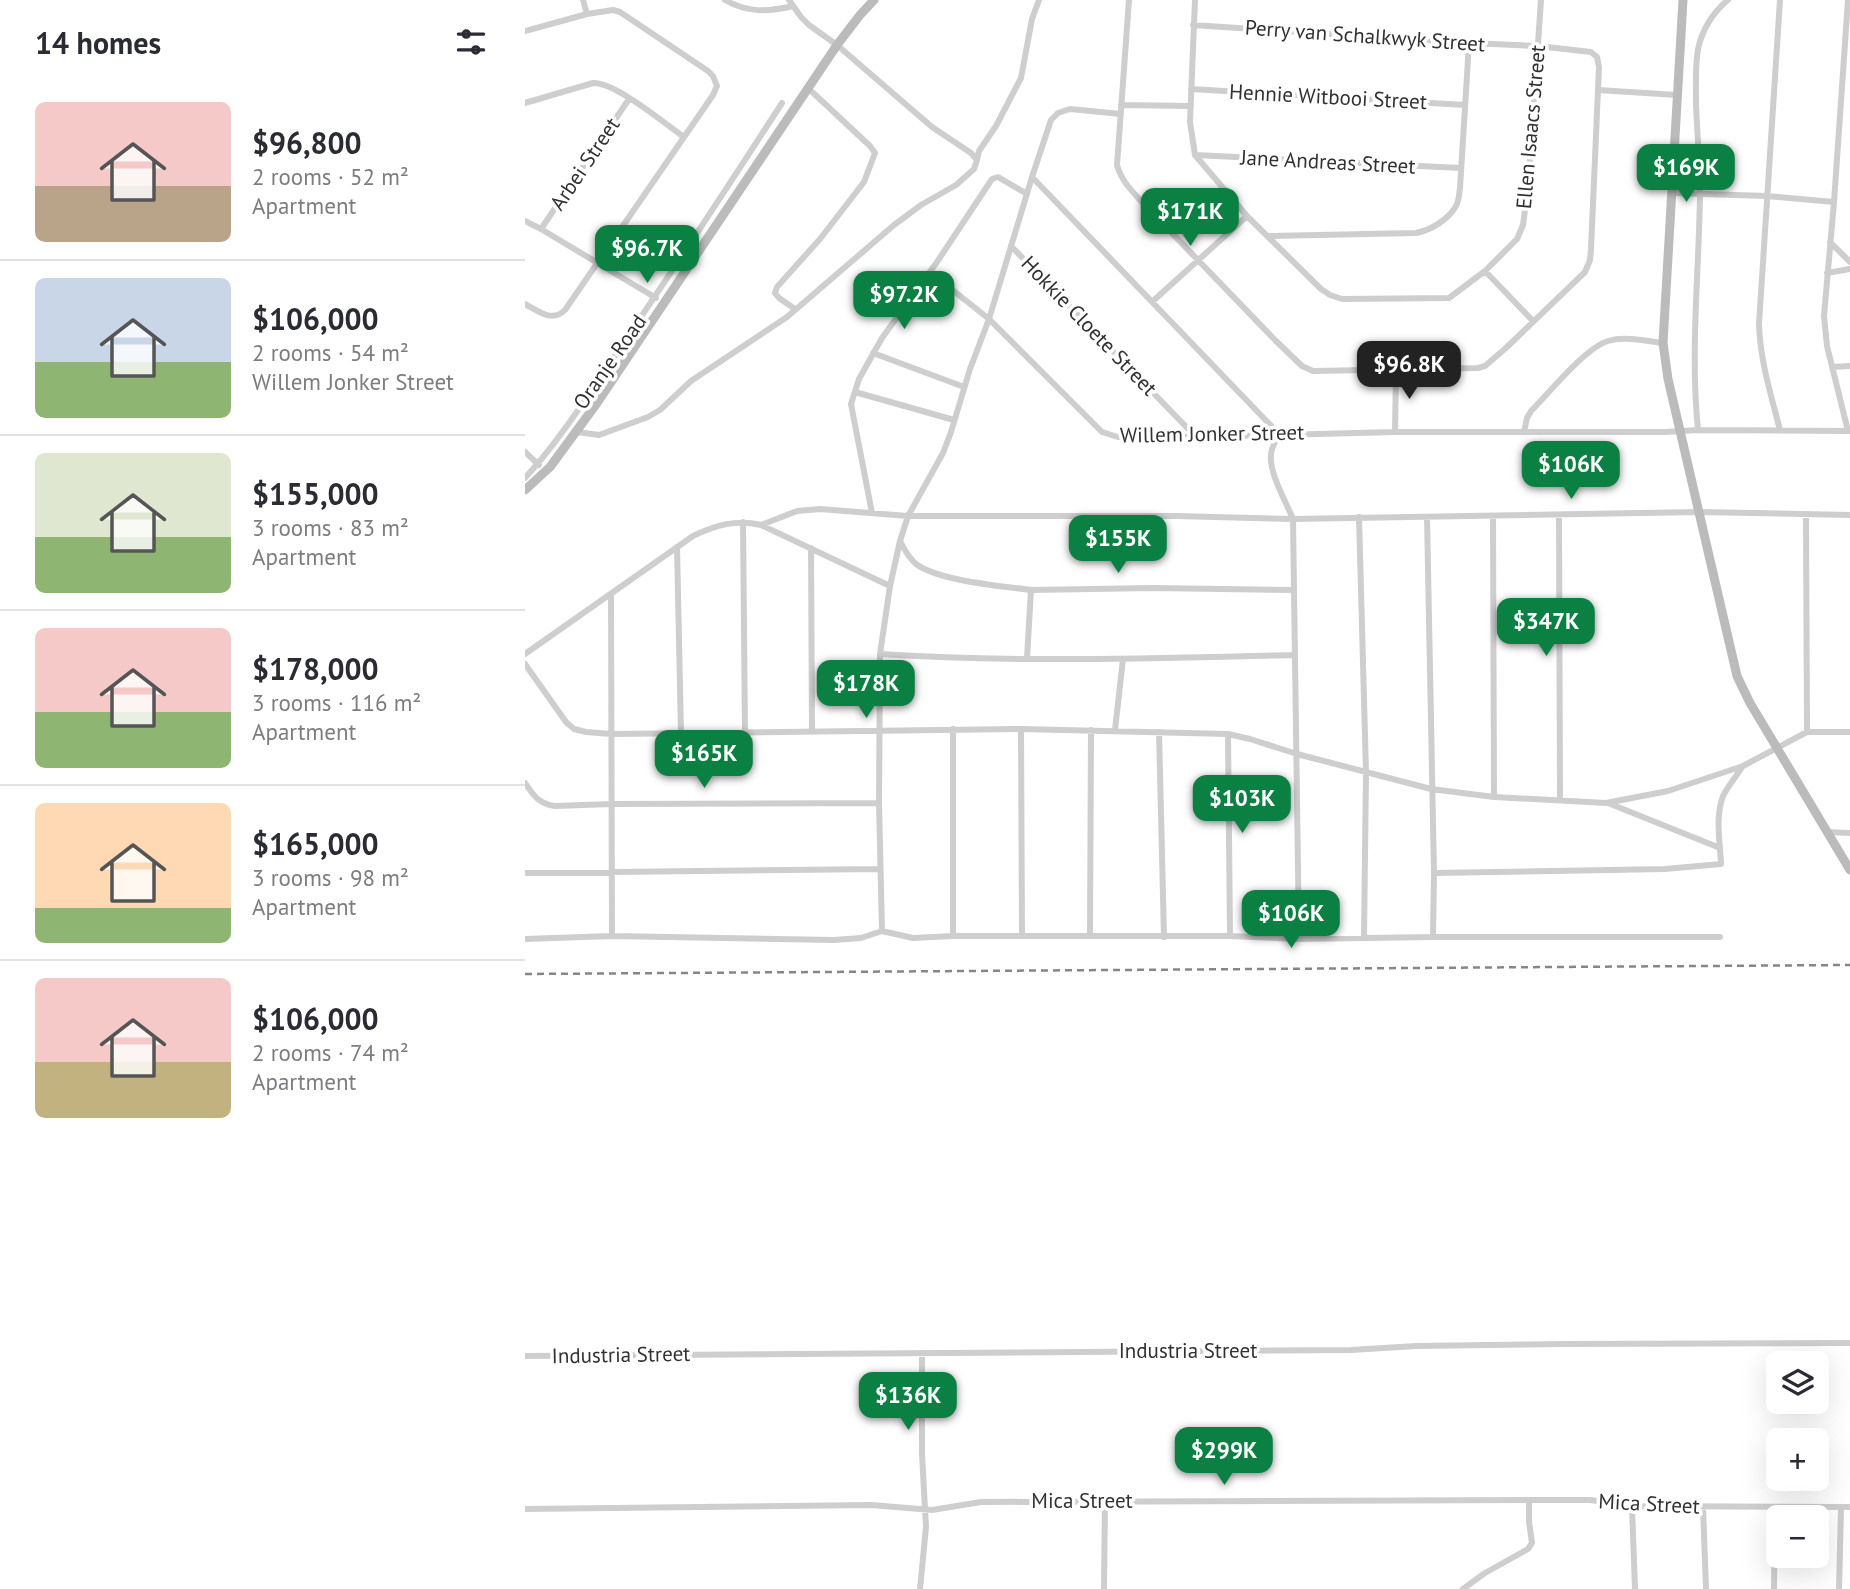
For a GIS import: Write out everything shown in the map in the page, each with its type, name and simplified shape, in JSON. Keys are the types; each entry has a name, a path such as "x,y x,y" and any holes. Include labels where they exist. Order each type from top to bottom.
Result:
{"street":[{"path":"583,0 587,14"},
{"path":"725,0 742,8 768,11 791,3 805,21 932,127 977,160"},
{"path":"525,490 546,471 577,432 837,46 874,0"},
{"path":"577,432 599,435 660,410 691,381 796,309 894,225 921,205 956,185 974,169 979,151 996,126 1021,78 1031,19 1039,0"},
{"path":"1129,0 1117,165 1119,172 1135,194 1276,341 1306,369 1313,371 1485,366 1582,275 1590,260 1598,90 1677,95"},
{"path":"1195,0 1190,106 1195,155"},
{"name":"Ellen Isaacs Street","path":"1195,155 1266,236 1330,296 1342,299 1445,299 1485,271 1512,245 1523,225 1541,0"},
{"path":"1683,0 1663,343 1671,394 1737,676 1750,703 1850,870"},
{"path":"1698,430 1694,375 1700,193 1697,57 1705,29 1728,0"},
{"path":"1780,0 1759,312 1759,335 1765,372 1780,430"},
{"path":"1848,0 1825,331 1849,431"},
{"path":"525,31 587,14 613,10 708,71 717,83 713,95 562,314 548,316 525,304"},
{"name":"Perry van Schalkwyk Street","path":"1193,25 1538,46 1591,52 1597,57 1599,67 1598,90"},
{"path":"1266,236 1416,233 1438,224 1456,206 1460,188 1469,43"},
{"path":"525,103 596,83 606,85 684,137"},
{"path":"796,309 779,298 775,293 777,287 820,239 864,182 875,153 808,89"},
{"name":"Hennie Witbooi Street","path":"1191,89 1465,105"},
{"name":"Arbei Street","path":"541,229 629,99"},
{"name":"Oranje Road","path":"525,478 578,409 655,297 782,103"},
{"path":"1121,105 1190,106"},
{"path":"882,930 880,654 899,541 908,516 943,453 989,319 1049,125 1054,116 1070,109 1121,114"},
{"name":"Jane Andreas Street","path":"1195,155 1461,168"},
{"path":"872,513 851,404 859,379 881,338 992,179 998,177 1027,194"},
{"path":"1032,177 1279,434 1272,448 1272,470 1293,519 1299,939"},
{"path":"1672,193 1767,196 1834,202"},
{"path":"1153,301 1247,216"},
{"path":"525,222 598,262 664,303"},
{"path":"1830,242 1850,262"},
{"name":"Hokkie Cloete Street","path":"1011,246 1196,437"},
{"path":"1828,273 1850,270"},
{"name":"Willem Jonker Street","path":"930,271 989,319 1106,434 1118,437 1395,432 1849,431"},
{"path":"1485,271 1533,321"},
{"path":"1524,432 1531,411 1585,356 1601,344 1615,340 1663,343"},
{"path":"873,353 964,387"},
{"path":"1832,367 1850,366"},
{"path":"1395,432 1396,370"},
{"path":"855,391 954,420"},
{"path":"525,452 546,471"},
{"path":"761,525 797,511 820,509 908,516 1293,519 1699,512 1850,515"},
{"path":"1806,514 1807,732"},
{"path":"1559,515 1560,800"},
{"path":"1493,516 1494,797"},
{"path":"1359,517 1366,772 1364,938"},
{"path":"1427,517 1433,937"},
{"path":"743,522 745,732"},
{"path":"525,654 693,536 712,526 743,522 761,525 890,586"},
{"path":"899,541 916,563 939,575 1031,590 1294,590"},
{"path":"677,547 681,733"},
{"path":"811,548 812,731"},
{"path":"1027,658 1031,590"},
{"path":"611,595 612,936"},
{"path":"880,654 953,659 1295,655"},
{"path":"1115,730 1123,659"},
{"path":"525,664 566,722 579,732 612,734 1021,729 1227,734 1431,789 1494,797 1606,803 1668,792 1743,766 1807,732 1850,732"},
{"path":"953,729 953,936"},
{"path":"1021,729 1022,936"},
{"path":"1090,936 1091,730"},
{"path":"1159,732 1164,937"},
{"path":"1227,734 1230,936"},
{"path":"1434,873 1599,871 1721,864 1720,807 1724,794 1743,766"},
{"path":"525,783 538,801 555,806 880,803"},
{"path":"1606,803 1720,848"},
{"path":"1827,832 1850,833"},
{"path":"525,873 880,869"},
{"path":"525,939 612,936 844,940 861,938 882,930 913,938 1720,937"},
{"name":"Industria Street","path":"525,1356 1351,1350 1416,1346 1850,1343"},
{"path":"921,1589 926,1527 922,1454 922,1353"},
{"name":"Mica Street","path":"525,1508 871,1505 937,1510 981,1502 1342,1500 1590,1500 1632,1506 1766,1507"},
{"path":"1463,1589 1528,1549 1532,1543 1528,1522 1529,1500"},
{"path":"1104,1589 1105,1501"},
{"path":"1632,1506 1635,1589"},
{"path":"1703,1507 1706,1589"},
{"name":"Mica Street","path":"1829,1508 1850,1507"},
{"path":"1839,1589 1841,1508"},
{"path":"1774,1568 1774,1589"}],"railway":[{"path":"525,974 1850,965"}]}
